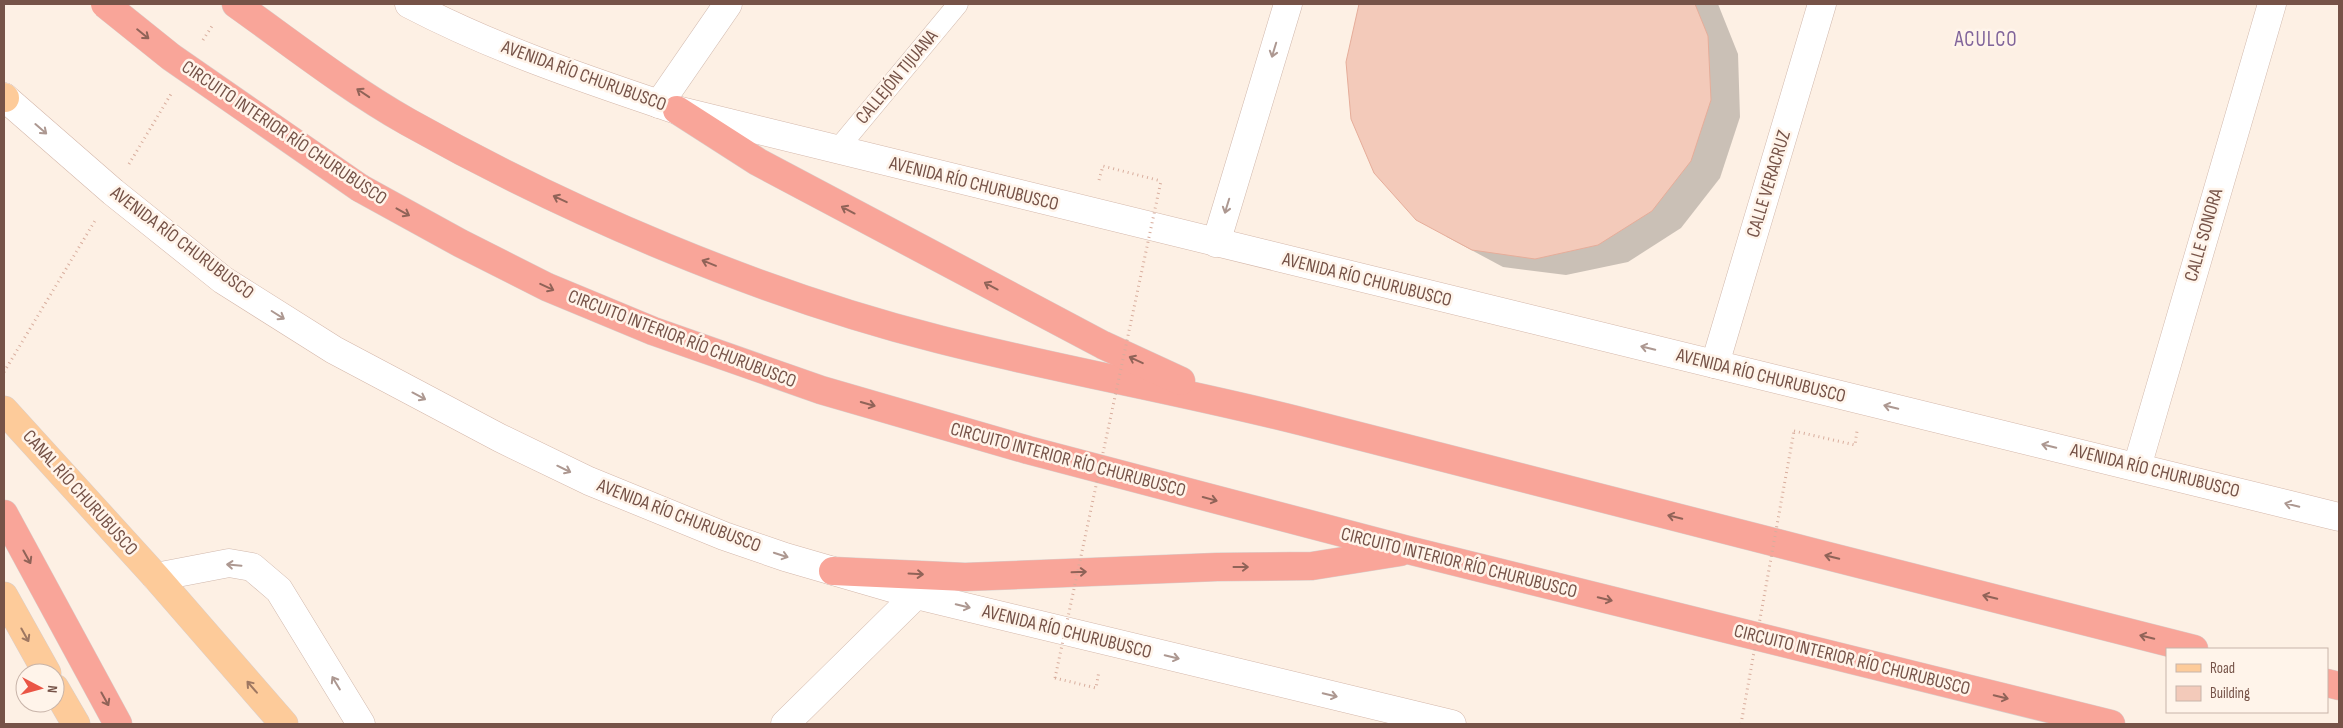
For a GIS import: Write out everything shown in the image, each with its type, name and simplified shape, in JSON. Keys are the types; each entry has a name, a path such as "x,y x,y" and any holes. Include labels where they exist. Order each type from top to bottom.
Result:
{"highway":[{"name":"CIRCUITO INTERIOR RÍO CHURUBUSCO","path":"105,4 171,57 360,188 547,288 732,361 821,390 1028,450 1408,550 2111,724"},
{"path":"236,4 404,120 504,172 640,236 755,281 836,309 937,339 1228,402 2190,648"},
{"path":"668,107 758,162 1086,336 1228,402"},
{"path":"4,514 118,724"},
{"path":"832,571 965,577 1217,567 1312,566 1408,550"}],"main road":[{"path":"668,107 728,4"},
{"path":"1216,243 1288,4"},
{"name":"CALLE VERACRUZ","path":"1715,364 1822,4"},
{"name":"CALLE SONORA","path":"2136,467 2272,4"},
{"name":"AVENIDA RÍO CHURUBUSCO","path":"418,6 544,65 668,107 836,150 2339,516"},
{"name":"AVENIDA RÍO CHURUBUSCO","path":"4,97 113,192 223,280 334,350 500,438 589,481 724,536 832,571 916,595 1404,719 1452,724"},
{"name":"CANAL RÍO CHURUBUSCO","path":"4,410 156,577 284,724"},
{"path":"156,577 229,563 252,567 279,590 361,724"},
{"path":"785,724 916,595"},
{"path":"4,596 41,663"},
{"path":"65,705 76,724"}],"lane":[{"name":"CALLEJÓN TIJUANA","path":"836,150 958,4"}],"path":[{"path":"1096,688 1055,678 1161,181 1103,166"},
{"path":"1741,724 1794,432"}],"building":[{"path":"1359,4 1695,4 1708,36 1711,100 1691,161 1652,211 1598,245 1535,259 1472,250 1416,220 1374,173 1351,119 1346,62"}],"district":[{"name":"ACULCO","path":"1986,39"}]}
